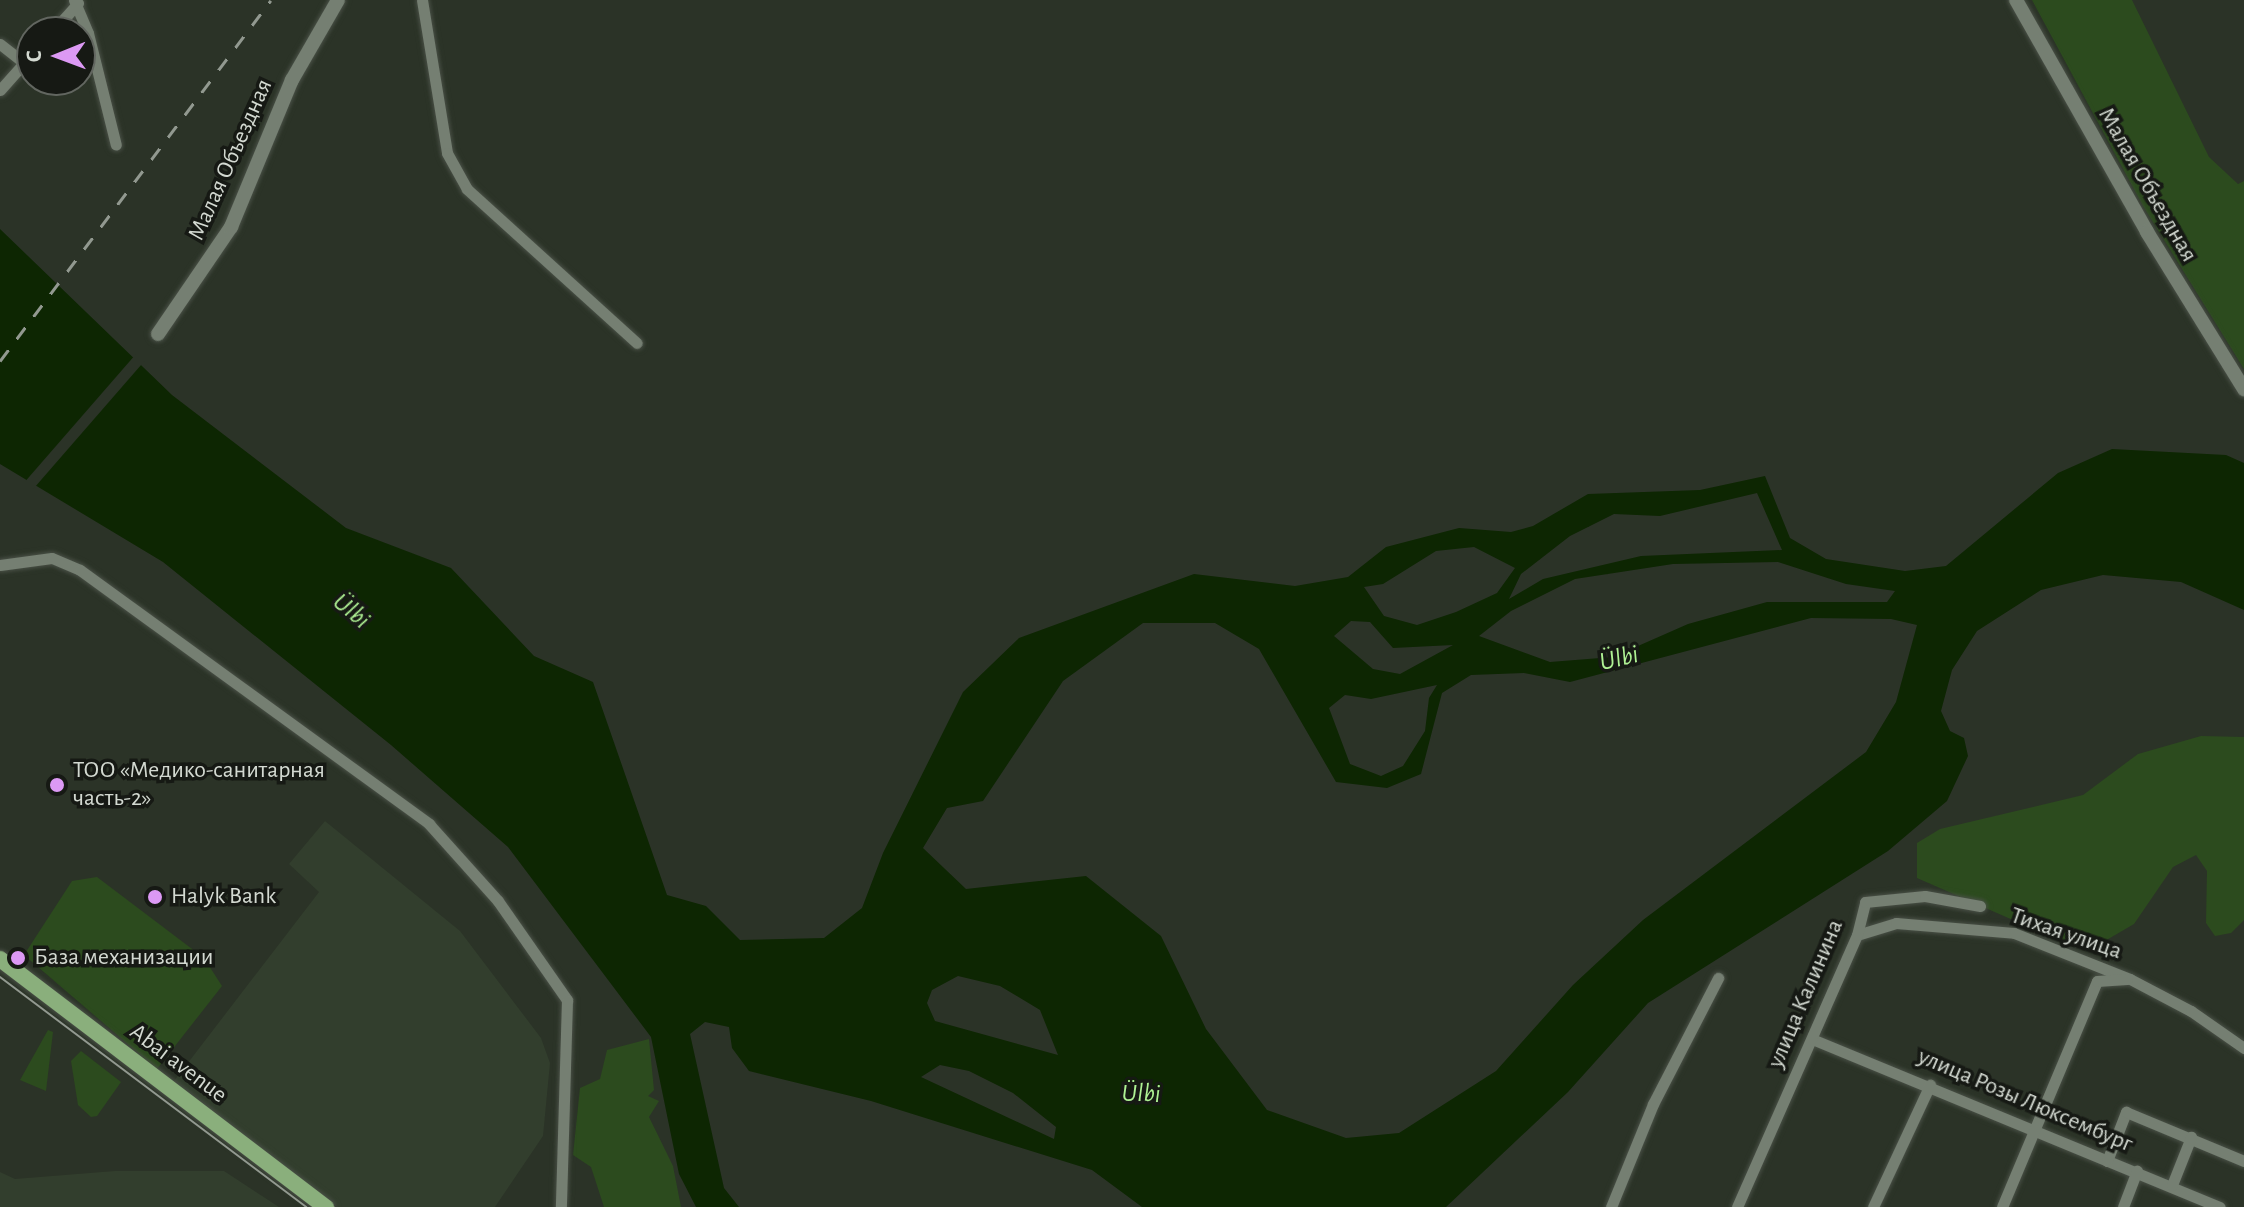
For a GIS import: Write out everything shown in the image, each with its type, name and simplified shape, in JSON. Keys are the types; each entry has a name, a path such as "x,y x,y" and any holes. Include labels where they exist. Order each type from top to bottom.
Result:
{"main road":[{"name":"Малая Объездная","path":"158,334 231,227 292,80 338,0"},
{"name":"Малая Объездная","path":"2016,0 2147,232 2244,389"},
{"name":"Abai avenue","path":"0,959 326,1207"}],"street":[{"path":"422,0 447,153 467,189 637,343"},
{"path":"76,2 116,145"},
{"path":"0,90 16,72"},
{"path":"0,565 52,558 80,570 429,824 498,901 567,1000 561,1207"},
{"name":"улица Калинина","path":"1737,1207 1857,935 1865,902 1925,896 1980,906"},
{"name":"Тихая улица","path":"1857,935 1896,923 2014,933 2130,979 2191,1011 2244,1048"},
{"path":"1611,1207 1653,1104 1718,978"},
{"path":"2002,1207 2097,981 2130,979"},
{"name":"улица Розы Люксембург","path":"1812,1039 2220,1207"},
{"path":"1873,1207 1930,1085"},
{"path":"2107,1161 2126,1112 2244,1161"},
{"path":"2172,1185 2191,1137"},
{"path":"2123,1207 2137,1171"}],"shaded area":[{"path":"2032,0 2132,0 2209,157 2238,184 2244,181 2244,369 2143,206"},
{"path":"2201,736 2244,737 2244,920 2231,933 2215,936 2206,923 2207,871 2196,855 2173,867 2134,924 2098,945 2061,941 1917,878 1917,843 1940,829 2083,795 2138,754"},
{"path":"325,821 460,931 541,1038 550,1063 543,1136 495,1207 337,1207 174,1081 319,892 289,864"},
{"path":"97,877 204,958 222,986 157,1069 24,955 72,881"},
{"path":"48,1030 53,1032 46,1091 20,1080"},
{"path":"649,1039 654,1090 648,1096 659,1101 649,1117 673,1166 681,1207 604,1207 591,1167 573,1155 580,1088 600,1079 607,1050"},
{"path":"81,1051 121,1082 97,1116 91,1117 78,1105 71,1061"},
{"path":"115,1171 224,1171 279,1207 0,1207 0,1172 15,1179"}],"water":[{"name":"Ülbi","path":"0,229 172,395 346,528 451,568 534,656 593,682 667,895 706,906 740,940 824,938 862,908 883,853 963,692 1019,638 1194,574 1295,586 1348,577 1386,547 1459,528 1511,532 1533,526 1588,494 1700,490 1765,476 1790,538 1826,559 1905,571 1946,566 2058,473 2112,449 2226,455 2244,463 2244,610 2181,582 2103,575 2041,590 1977,631 1952,670 1941,711 1950,731 1964,738 1968,756 1947,801 1888,851 1648,1003 1568,1092 1446,1207 1142,1207 1092,1170 871,1101 749,1071 732,1048 729,1027 705,1022 690,1034 724,1188 739,1207 696,1207 679,1174 651,1037 508,847 391,745 163,562 0,464","holes":["1757,493 1782,550 1641,556 1543,579 1509,599 1521,574 1570,536 1614,514 1660,516","1474,547 1515,568 1497,593 1456,612 1417,625 1384,616 1364,587 1383,584 1436,551","1778,562 1846,584 1895,591 1887,602 1767,602 1688,624 1613,657 1550,662 1479,636 1511,611 1575,579 1673,564","1811,618 1891,619 1917,625 1896,702 1866,752 1643,920 1573,985 1496,1071 1399,1133 1346,1138 1267,1110 1206,1029 1161,936 1086,876 966,889 923,848 947,808 983,801 1063,681 1143,623 1215,623 1259,649 1336,782 1387,788 1421,774 1442,693 1471,675 1524,673 1570,682","1351,621 1370,622 1393,648 1453,645 1400,674 1373,669 1334,636","1437,685 1429,698 1425,731 1403,766 1381,776 1350,764 1329,708 1345,695 1371,699","958,976 1000,986 1040,1010 1058,1055 935,1021 927,1003 932,990","940,1065 969,1071 1013,1093 1056,1127 1054,1139 921,1077"]}],"pier":[{"path":"136,354 144,361 33,489 25,482"}],"tram line":[{"path":"0,977 306,1207"}],"railway":[{"path":"0,361 271,0"}],"place":[{"name":"ТОО «Медико-санитарная часть-2»","path":"57,785"},
{"name":"Halyk Bank","path":"155,897"},
{"name":"База механизации","path":"18,958"}]}
